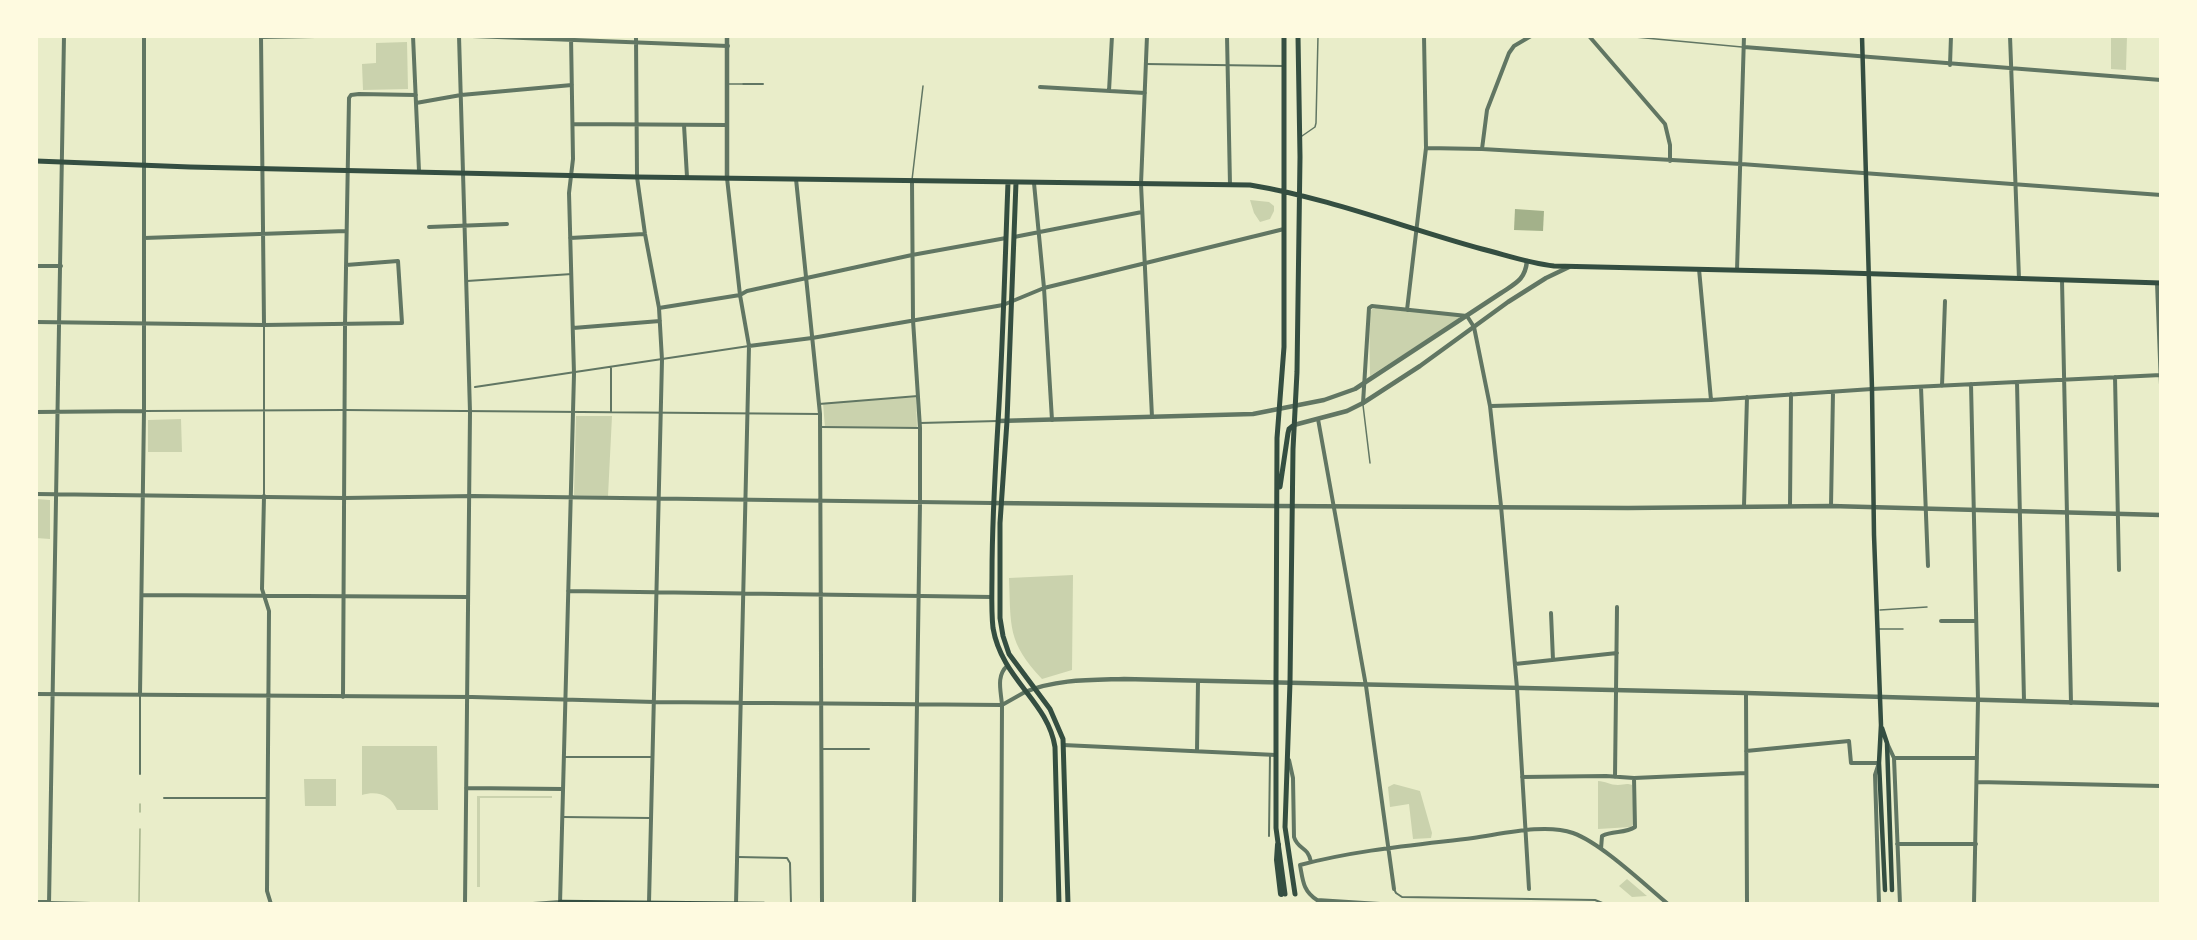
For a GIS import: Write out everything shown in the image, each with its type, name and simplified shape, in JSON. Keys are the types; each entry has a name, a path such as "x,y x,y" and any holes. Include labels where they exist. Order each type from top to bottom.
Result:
{"highway":[{"path":"1278,845 1277,860 1283,894"}],"main road":[{"path":"1278,845 1273,755 1279,410 1284,347 1284,36"},
{"path":"1294,894 1285,827 1296,406 1299,195 1298,36"},
{"path":"1862,36 1881,725 1879,763 1885,890"},
{"path":"36,161 637,177 1250,185 1299,195 1527,261 1569,267 2159,283"},
{"path":"1008,182 998,421 992,502 994,629 998,648 1007,666 1043,715 1054,741 1059,904"},
{"path":"1016,182 1007,421 1000,523 1000,611 1003,636 1013,660 1054,716 1061,731 1068,904"},
{"path":"1277,506 1288,433 1294,425"},
{"path":"992,543 1000,523"},
{"path":"1881,725 1887,743 1892,890"},
{"path":"560,903 764,904"}],"street":[{"path":"49,903 64,36"},
{"path":"140,774 145,323 144,36"},
{"path":"271,904 267,891 269,611 262,589 264,325 261,37 315,36"},
{"path":"413,36 419,171"},
{"path":"459,36 470,412 465,904"},
{"path":"472,36 571,38 728,46"},
{"path":"636,36 637,177 659,308 662,360 649,903"},
{"path":"727,36 727,178 740,295 749,346 736,904"},
{"path":"1109,91 1112,36"},
{"path":"1147,36 1141,184 1152,417"},
{"path":"1227,36 1230,185"},
{"path":"1407,310 1425,148 1424,36"},
{"path":"1482,148 1487,110 1509,53 1514,46 1531,36"},
{"path":"1589,36 1665,124 1670,145 1670,161"},
{"path":"1737,270 1744,36"},
{"path":"1950,65 1952,36"},
{"path":"2010,36 2019,279"},
{"path":"533,904 560,903 574,374 568,193 573,159 571,38"},
{"path":"1744,47 2161,80"},
{"path":"1146,64 1284,66"},
{"path":"743,84 763,84"},
{"path":"416,103 461,95 572,85"},
{"path":"1040,87 1145,93"},
{"path":"343,697 346,231 350,96 416,95"},
{"path":"573,124 726,125"},
{"path":"684,125 687,177"},
{"path":"1425,148 1482,148 1741,164 2161,195"},
{"path":"796,179 820,414 822,904"},
{"path":"912,181 913,320 920,425 914,904"},
{"path":"1034,183 1044,288 1052,420"},
{"path":"1014,237 1142,212"},
{"path":"429,227 507,224"},
{"path":"475,387 812,338 1003,305 1044,288 1284,229"},
{"path":"144,238 346,231"},
{"path":"570,238 645,234"},
{"path":"659,308 740,295 747,291 912,255 1006,238"},
{"path":"36,322 264,325 402,323 398,261 346,265"},
{"path":"820,426 1253,414 1279,410 1344,393 1365,382 1523,277 1527,261"},
{"path":"36,266 61,266"},
{"path":"1294,425 1347,411 1363,404 1546,278 1569,267"},
{"path":"1699,269 1711,400"},
{"path":"467,281 572,274"},
{"path":"2062,280 2066,379 2071,703"},
{"path":"2159,283 2161,385"},
{"path":"1942,386 1945,301"},
{"path":"1363,404 1368,309 1372,306 1467,316"},
{"path":"1467,316 1474,327 1490,406 1517,688 1529,889"},
{"path":"573,328 660,321"},
{"path":"610,412 611,368"},
{"path":"1490,406 1711,400 1872,389 2161,375"},
{"path":"2115,377 2119,570"},
{"path":"2017,382 2024,702"},
{"path":"1971,384 1978,700 1974,904"},
{"path":"1921,387 1928,566"},
{"path":"1831,506 1833,392"},
{"path":"1790,506 1791,394"},
{"path":"819,404 918,396"},
{"path":"1744,506 1747,397"},
{"path":"36,412 820,414"},
{"path":"1318,419 1366,686 1394,890 1402,897 1595,900 1605,904"},
{"path":"36,494 344,498 469,496 1277,506 1628,508 1831,506 1975,508 2161,515"},
{"path":"568,591 992,597"},
{"path":"142,595 468,597"},
{"path":"1615,777 1617,607"},
{"path":"1551,613 1554,660"},
{"path":"1941,621 1976,621"},
{"path":"1515,664 1617,652"},
{"path":"1000,904 1002,705 1000,675 1007,666"},
{"path":"36,694 466,697 655,702 1002,705 1025,692 1075,680 1290,682 1366,686 1746,693 2161,705"},
{"path":"1197,751 1198,681"},
{"path":"1746,693 1747,904"},
{"path":"1746,751 1849,741 1851,764 1879,763 1875,775 1879,904"},
{"path":"1887,743 1892,749 1894,758 1900,904"},
{"path":"1063,745 1273,755 1269,836"},
{"path":"820,749 869,749"},
{"path":"1287,754 1293,778 1294,837 1298,845 1310,854 1311,862"},
{"path":"564,757 653,757"},
{"path":"1894,758 1977,758"},
{"path":"1522,777 1634,778 1746,773"},
{"path":"1601,850 1602,836 1608,832 1630,831 1635,827 1634,778"},
{"path":"1977,782 2161,786"},
{"path":"466,788 563,789"},
{"path":"164,798 267,798"},
{"path":"563,817 651,818"},
{"path":"1380,904 1317,900 1303,885 1300,865 1389,849 1525,831 1547,829 1566,831 1582,837 1601,850 1668,904"},
{"path":"1898,844 1976,844"},
{"path":"737,857 787,858 790,864 791,904"},
{"path":"36,902 134,904"}],"lane":[{"path":"1299,139 1316,125 1318,36"},
{"path":"1624,36 1744,47"},
{"path":"727,84 743,84"},
{"path":"912,181 923,86"},
{"path":"1363,404 1370,463"},
{"path":"1877,610 1927,607"},
{"path":"1877,629 1903,630"}],"shaded area":[{"path":"2127,36 2126,70 2111,69 2111,38"},
{"path":"407,42 408,89 363,90 362,64 376,63 376,43"},
{"path":"1250,200 1269,202 1274,206 1270,219 1260,222"},
{"path":"1515,209 1544,211 1543,231 1514,230"},
{"path":"1372,309 1459,316 1459,319 1370,376 1369,314"},
{"path":"916,397 917,428 825,428 823,403"},
{"path":"576,416 612,416 608,496 574,495"},
{"path":"181,419 182,452 148,452 148,420"},
{"path":"36,499 50,500 50,539 36,538"},
{"path":"1073,575 1072,670 1042,679 1022,654 1013,633 1009,578"},
{"path":"362,746 437,746 438,810 397,810 383,795 373,793 362,795"},
{"path":"304,779 336,779 336,806 305,806"},
{"path":"1598,781 1615,785 1632,785 1634,823 1631,827 1598,829"},
{"path":"1394,784 1420,791 1432,833 1431,838 1413,839 1409,804 1390,807 1388,787"},
{"path":"477,796 552,796 552,798 480,798 480,887 477,887"},
{"path":"1627,879 1647,896 1632,897 1619,886"}],"waterway":[{"path":"140,804 140,812"},
{"path":"139,902 140,829"}]}
